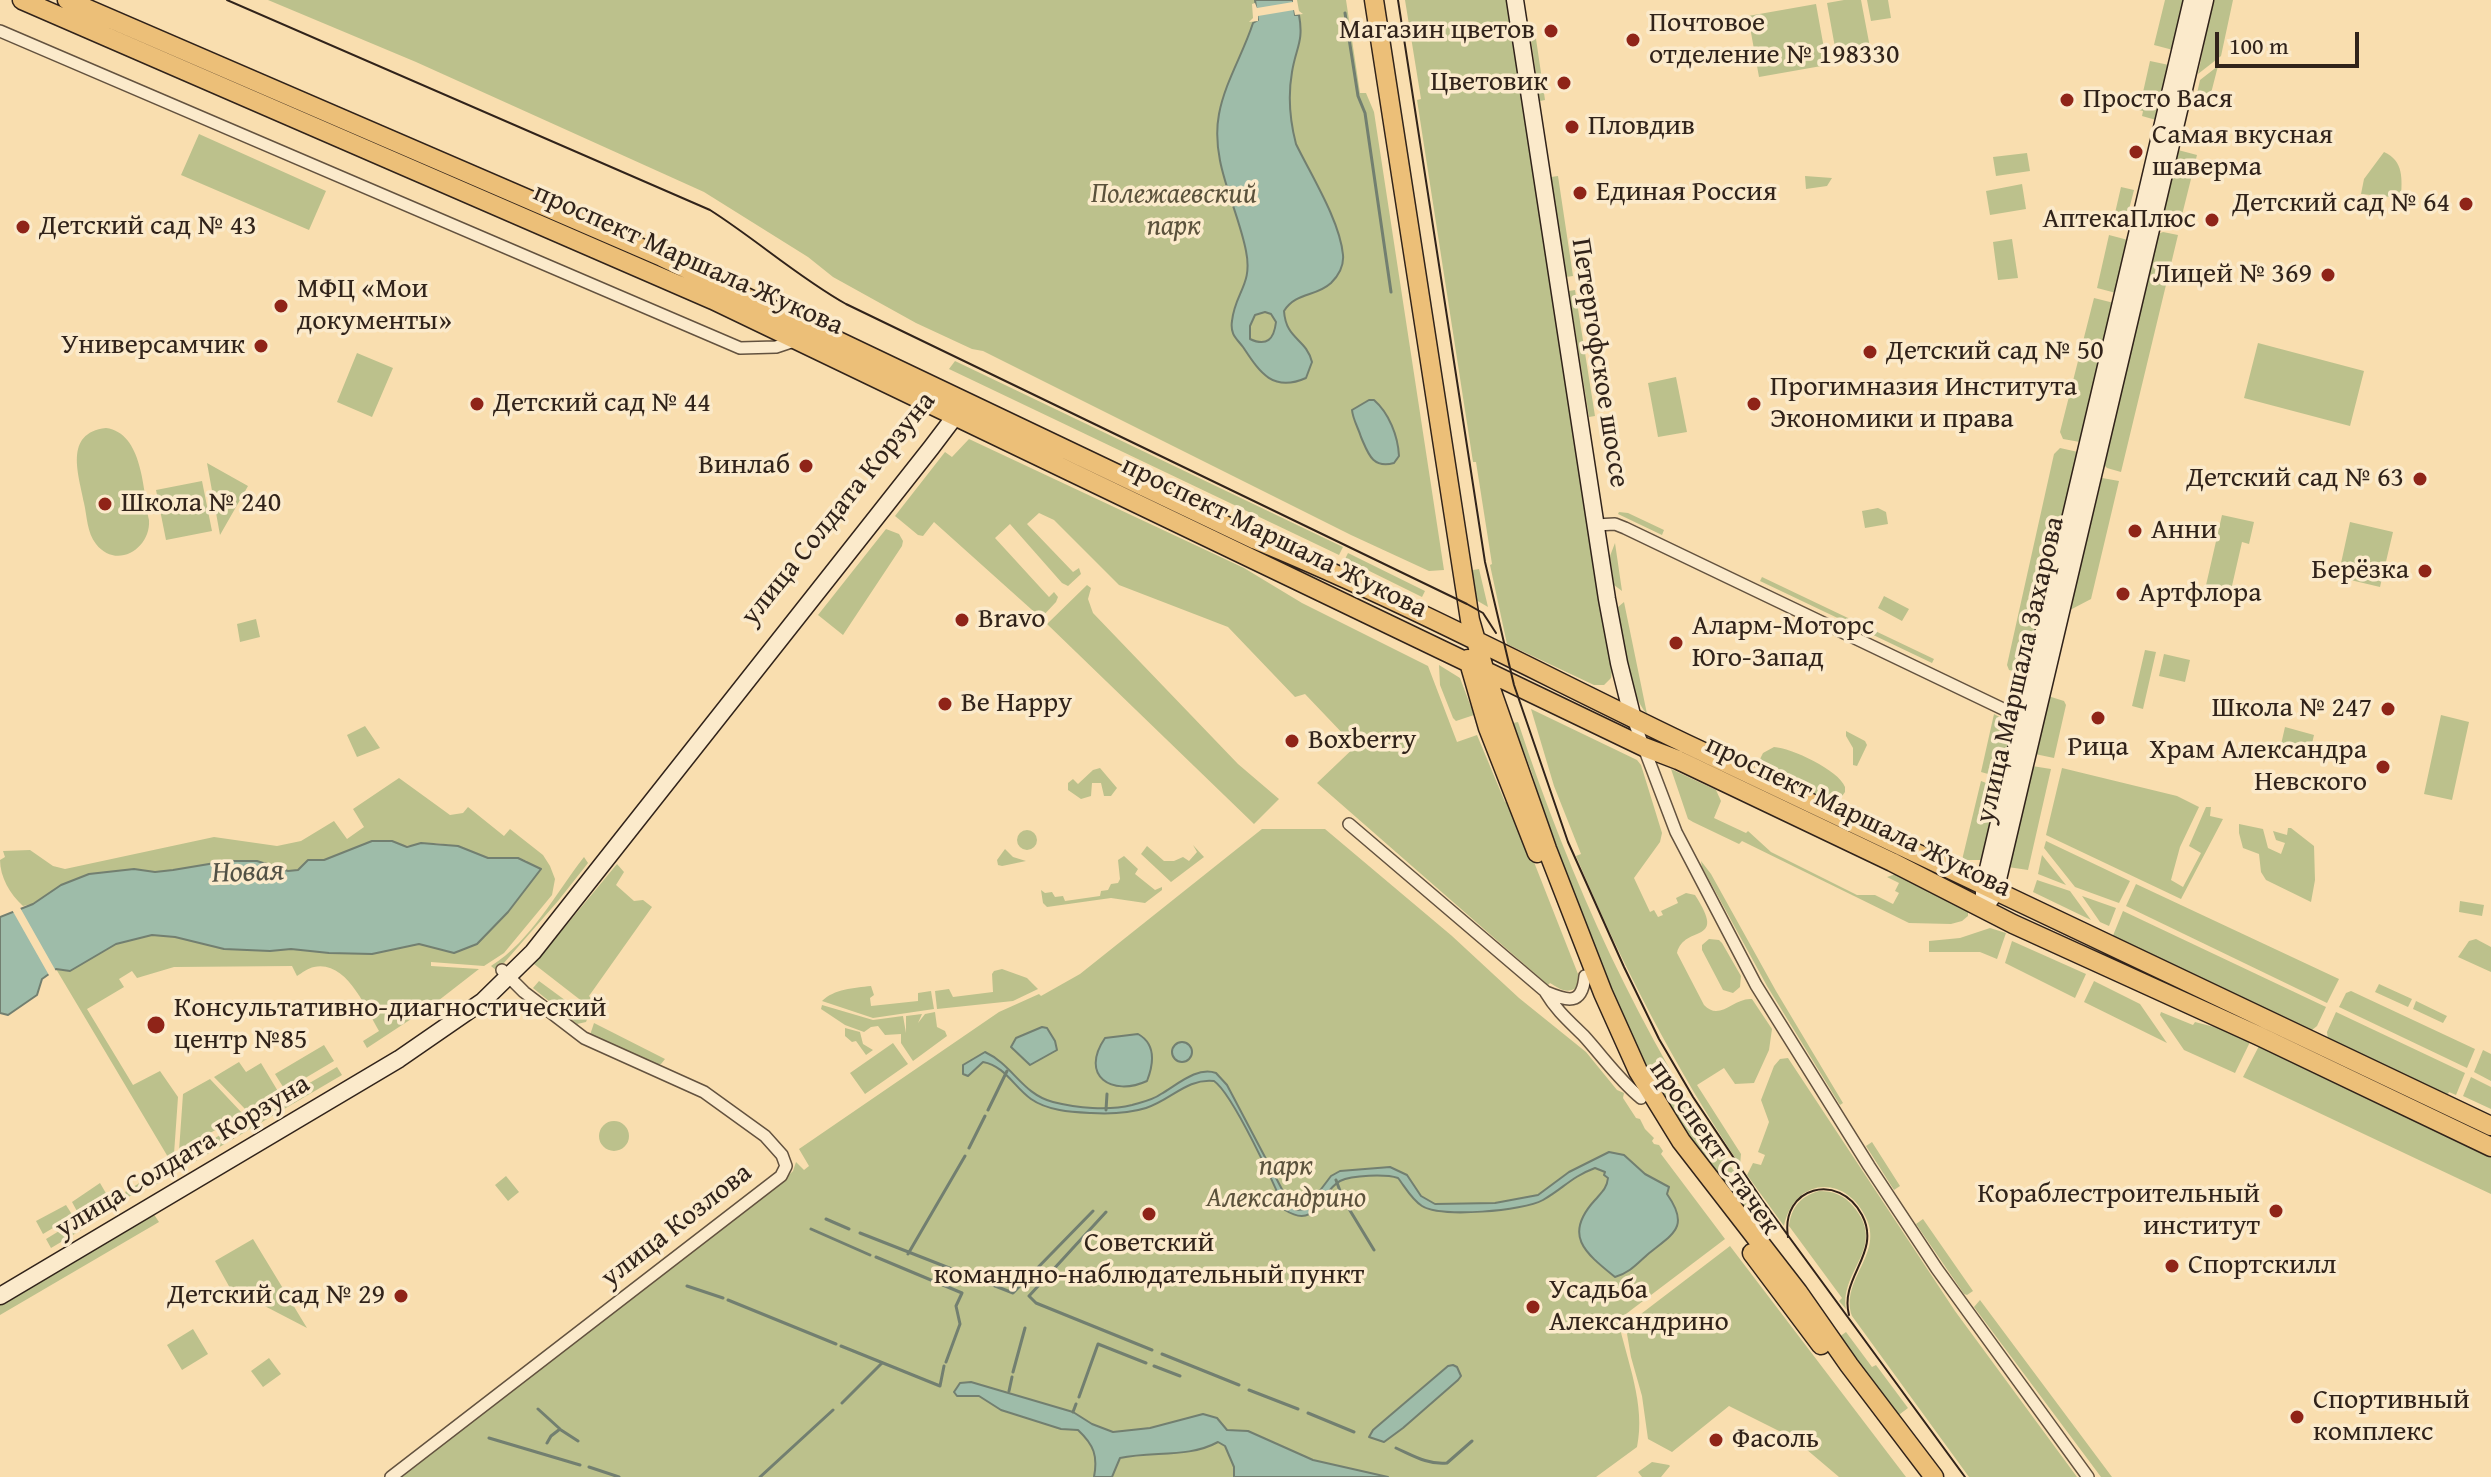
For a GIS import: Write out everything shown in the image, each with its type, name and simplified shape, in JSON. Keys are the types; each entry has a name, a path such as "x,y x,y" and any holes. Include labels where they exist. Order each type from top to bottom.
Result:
{"main road":[{"name":"проспект Маршала Жукова","path":"22,0 642,267 797,340 1315,564 1468,637 1638,733 1678,760 1984,909 2491,1147"},
{"name":"проспект Маршала Жукова","path":"67,0 662,257 955,408 1477,668 1638,733 1990,889 2491,1126"},
{"path":"1364,0 1468,637"},
{"path":"1374,0 1468,637"},
{"name":"проспект Стачек","path":"1468,637 1477,668 1616,1026 1638,1071 1681,1141 1798,1292 1934,1477"},
{"name":"проспект Стачек","path":"1477,668 1488,728 1585,976 1619,1058 1641,1098 1787,1301 1922,1477"}],"street":[{"name":"Петергофское шоссе","path":"1515,0 1595,525 1619,663 1638,733"},
{"name":"улица Маршала Захарова","path":"1984,909 2192,0"},
{"name":"улица Маршала Захарова","path":"2029,721 2205,0"},
{"path":"0,31 740,348 776,347 797,340"},
{"name":"улица Солдата Корзуна","path":"0,1296 399,1059 483,1001 955,408"},
{"path":"1595,525 1615,524 1625,528 2029,721"},
{"path":"1638,733 1676,832 1700,884 1756,985 1921,1246 2088,1477"},
{"path":"1349,824 1546,992 1566,1000 1578,996 1584,988 1585,976"},
{"name":"улица Солдата Корзуна","path":"0,1285 393,1051 506,974"},
{"name":"улица Козлова","path":"391,1477 785,1171 785,1160 765,1136 704,1092 584,1038 527,995 506,974"},
{"path":"1546,992 1554,1006 1586,1038 1624,1084 1641,1098"}],"green space":[{"name":"Полежаевский парк","path":"268,0 1346,0 1360,93 1366,93 1374,112 1444,570 1429,571 1351,535 983,351 916,323 833,277 808,257 704,192 416,62"},
{"path":"1405,0 1508,0 1612,670 1611,678 1604,685 1594,685 1507,644 1490,565 1476,462 1473,462 1417,100 1421,99"},
{"path":"1861,0 1872,58 1838,64 1827,3"},
{"path":"1867,0 1888,0 1891,18 1871,21"},
{"path":"2165,0 2186,0 2173,50 2154,45"},
{"path":"2213,0 2233,0 2221,56 2198,74"},
{"path":"1816,4 1827,65 1759,77 1748,16"},
{"path":"1535,32 1545,100 1540,101 1530,33"},
{"path":"2150,61 2169,65 2156,120 2142,116 2143,111 2139,110"},
{"path":"2218,66 2209,101 2196,98 2200,80"},
{"path":"199,134 326,191 309,230 181,175"},
{"path":"2178,150 2197,155 2179,227 2162,219"},
{"path":"2384,152 2398,166 2401,198 2361,194 2364,179"},
{"path":"2027,153 2030,171 1996,176 1993,157"},
{"path":"1558,176 1573,276 1566,277 1551,177"},
{"path":"1805,176 1832,178 1827,186 1806,189"},
{"path":"2022,184 2026,209 1990,215 1986,191"},
{"path":"2121,187 2134,190 2124,229 2112,226"},
{"path":"2158,234 2178,235 2121,472 2103,464"},
{"path":"2109,235 2128,240 2116,293 2097,288"},
{"path":"2012,239 2018,278 1998,280 1993,242"},
{"path":"1575,290 1595,416 1589,417 1569,291"},
{"path":"2094,298 2114,303 2080,442 2063,439 2060,432"},
{"path":"2258,343 2364,371 2350,426 2244,398"},
{"path":"357,353 393,368 372,417 337,402"},
{"path":"955,361 1343,547 1339,555 949,369"},
{"path":"1676,377 1687,432 1658,437 1648,383"},
{"path":"106,428 118,432 134,451 143,479 149,520 144,540 131,553 122,555 104,552 93,540 77,468 79,447 84,438"},
{"path":"969,439 1244,568 1302,603 1428,666 1457,742 1477,735 1505,802 1510,801 1578,974 1578,987 1567,991 1550,983 1548,985 1317,783 1360,742 1354,736 1346,737 1305,694 1295,697 1228,627 1119,585 1054,520 1039,513 1027,524 1073,572 1079,568 1081,574 1068,586 1010,524 995,538 1049,597 1054,592 1058,597 1041,618 934,522 923,536 895,516 945,452 952,457"},
{"path":"2060,448 2078,452 2024,674 2009,670 2007,665 2054,454"},
{"path":"207,463 248,486 220,535"},
{"path":"2102,478 2119,481 2091,599 2070,610"},
{"path":"202,481 212,531 166,540 156,490"},
{"path":"1878,508 1886,512 1888,524 1865,528 1862,511"},
{"path":"1628,513 1664,530 1662,535 1618,514"},
{"path":"2222,515 2254,522 2249,544 2242,542 2229,599 2204,594"},
{"path":"2350,522 2393,532 2380,587 2338,577"},
{"path":"886,529 899,534 902,546 843,635 818,615"},
{"path":"1615,543 1622,591 1614,585 1610,556"},
{"path":"1348,553 1425,591 1422,597 1345,559"},
{"path":"1479,569 1488,607 1476,600 1467,578 1473,576 1473,570"},
{"path":"1762,577 1934,659 1932,663 1760,581"},
{"path":"1087,585 1091,588 1088,599 1093,613 1238,764 1279,799 1254,824 1047,624"},
{"path":"1884,596 1909,609 1902,621 1878,608"},
{"path":"1624,602 1647,714 1635,692 1627,663 1618,607"},
{"path":"256,619 260,637 240,642 237,624"},
{"path":"2145,650 2156,652 2143,709 2132,706"},
{"path":"2164,654 2190,660 2185,682 2159,676"},
{"path":"1439,665 1460,678 1474,715 1456,721 1453,718 1440,685"},
{"path":"2048,696 2064,701 2066,705 2054,758 2035,754"},
{"path":"1531,709 1637,760 1641,765 1662,833 1660,842 1634,878 1650,912 1654,910 1658,917 1663,915 1661,911 1678,903 1676,898 1686,893 1695,895 1704,911 1706,928 1681,944 1677,953 1704,1005 1716,1011 1752,999 1772,1029 1769,1050 1754,1083 1735,1084 1724,1068 1697,1085 1741,1154 1740,1165 1672,1053 1612,937 1576,856 1581,854 1554,786"},
{"path":"1994,714 2002,719 2010,733 2007,759 1999,777 1981,772"},
{"path":"2441,715 2469,722 2452,800 2424,794"},
{"path":"1518,722 1561,841 1611,956 1669,1067 1736,1174 1725,1183 1689,1139 1627,1032 1553,845 1532,773 1513,723"},
{"path":"365,726 380,748 357,757 347,735"},
{"path":"2285,727 2314,735 2309,756 2280,749"},
{"path":"1846,731 1867,745 1857,766 1853,765 1853,748"},
{"path":"1774,747 1814,761 1841,780 1845,792 1835,806 1758,769 1763,753"},
{"path":"2032,766 2051,769 2028,870 2008,867"},
{"path":"1100,768 1117,788 1111,796 1104,796 1101,783 1092,783 1091,796 1081,799 1068,790 1068,783 1073,779 1078,784 1093,770"},
{"path":"2062,768 2177,796 2199,807 2180,847 2171,880 2183,887 2201,853 2189,846 2206,807 2211,807 2210,816 2223,819 2181,899 2046,835"},
{"path":"1671,769 1716,790 1721,801 1714,818 1746,833 1748,831 1771,852 1857,895 1875,895 1893,904 1899,893 1895,891 1899,883 1887,877 1896,874 1968,910 1968,916 1951,924 1909,923 1742,841 1739,844 1693,822 1688,819"},
{"path":"399,778 450,815 463,813 468,807 504,836 510,829 543,855 550,866 555,879 552,895 504,953 484,966 431,962 431,966 479,969 434,1004 367,1048 363,1041 379,1031 346,978 326,967 312,968 297,976 292,966 174,967 137,978 132,971 119,979 124,987 87,1009 133,1085 160,1071 178,1097 174,1154 168,1157 56,969 70,971 116,944 152,935 175,937 224,949 372,954 419,944 455,953 477,944 508,911 527,861 488,858 458,846 436,843 349,851 324,860 308,860 298,870 288,871 257,861 227,861 155,872 134,869 89,874 23,906 4,879 0,866 0,860 5,857 3,851 30,850 53,866 65,869 214,837 277,846 301,841 334,821 347,839 364,827 353,809"},
{"path":"1981,781 1994,786 1998,792 1983,860 1962,860"},
{"path":"2239,824 2263,829 2268,848 2281,854 2285,843 2276,840 2273,831 2287,835 2288,828 2291,828 2314,846 2315,880 2311,902 2266,880 2261,872 2259,854 2243,848"},
{"name":"парк Александрино","path":"1262,829 1325,829 1452,936 1519,998 1586,1052 1617,1090 1624,1093 1623,1098 1636,1118 1654,1138 1654,1144 1663,1151 1661,1154 1725,1239 1618,1320 1637,1399 1637,1447 1596,1477 400,1477 785,1179 796,1162 804,1170 809,1166 799,1149 999,1012 1039,994 1041,996 1080,974"},
{"path":"1027,830 1034,833 1037,840 1034,847 1027,850 1020,847 1017,840 1020,833"},
{"path":"2046,841 2130,881 2119,903 2075,887 2044,848"},
{"path":"1193,845 1204,857 1171,882 1141,854 1147,846 1164,861 1183,857 1189,861 1197,852"},
{"path":"1005,849 1013,857 1026,861 998,865 997,860"},
{"path":"2042,855 2066,885 2038,874"},
{"path":"1124,856 1138,869 1135,874 1155,890 1162,887 1145,903 1111,898 1047,907 1043,903 1041,890 1052,892 1055,897 1063,896 1065,901 1100,896 1101,891 1118,883 1118,860"},
{"path":"584,857 588,863 497,971 491,966 518,944 542,916"},
{"path":"1701,861 1843,1103 1840,1105 1767,986"},
{"path":"617,864 624,872 616,885 634,901 643,900 652,907 589,996 595,1003 592,1009 534,964"},
{"path":"2037,880 2070,891 2091,920 2033,892"},
{"path":"2136,884 2339,979 2327,1003 2126,906"},
{"path":"2082,896 2116,908 2109,926 2100,922"},
{"path":"2460,901 2484,905 2482,916 2459,912"},
{"path":"2123,911 2326,1007 2317,1026 2306,1030 2112,938"},
{"path":"1990,928 2006,933 1997,959 1980,952 1929,952 1929,941 1960,938"},
{"path":"1709,939 1722,943 1741,976 1740,987 1733,993 1723,990 1702,950 1702,945"},
{"path":"2476,939 2491,947 2491,972 2458,957 2469,941"},
{"path":"2012,941 2086,974 2075,998 2005,963"},
{"path":"1002,969 1027,978 1038,989 1013,1001 937,1009 935,991 949,989 953,997 993,992 992,974"},
{"path":"539,981 588,1017 586,1022 577,1024 533,988"},
{"path":"2094,981 2140,1004 2167,1043 2084,1002"},
{"path":"2379,984 2412,999 2408,1007 2375,992"},
{"path":"871,986 874,995 870,998 871,1006 918,1001 918,993 931,991 934,1009 873,1018 822,1001 851,988"},
{"path":"2351,991 2475,1049 2467,1068 2339,1007 2346,993"},
{"path":"2416,1001 2447,1016 2443,1023 2413,1009"},
{"path":"822,1005 873,1020 903,1016 906,1033 906,1016 922,1014 918,1023 925,1014 935,1012 937,1027 947,1036 913,1061 901,1043 901,1034 885,1035 878,1026 864,1032 845,1025 821,1009"},
{"path":"2161,1012 2193,1025 2195,1022 2222,1029 2250,1042 2235,1073 2184,1050 2160,1015"},
{"path":"2336,1012 2465,1073 2456,1095 2449,1092 2447,1096 2328,1040 2327,1032"},
{"path":"594,1023 665,1059 661,1064 656,1064 590,1035"},
{"path":"845,1028 860,1032 863,1044 873,1050 866,1055 856,1041 852,1042 845,1036"},
{"path":"893,1043 908,1064 865,1094 850,1073"},
{"path":"324,1045 334,1061 285,1090 275,1074"},
{"path":"2259,1046 2491,1157 2491,1194 2243,1077"},
{"path":"2483,1050 2491,1054 2491,1081 2474,1072"},
{"path":"1788,1058 1955,1311 2077,1477 1969,1477 1852,1316 1851,1291 1866,1257 1870,1233 1858,1205 1835,1188 1809,1190 1798,1198 1784,1226 1747,1175 1753,1163 1761,1165 1765,1155 1758,1152 1769,1122 1761,1100 1774,1066 1780,1059"},
{"path":"239,1062 246,1072 261,1063 279,1093 247,1111 214,1077"},
{"path":"337,1067 342,1075 177,1172 172,1163"},
{"path":"2471,1077 2491,1087 2491,1109 2463,1096"},
{"path":"210,1079 243,1114 179,1151 183,1094"},
{"path":"614,1121 620,1122 628,1130 628,1142 620,1150 614,1151 608,1150 600,1142 599,1136 600,1130 608,1122"},
{"path":"1872,1142 1900,1186 1894,1190 1866,1146"},
{"path":"154,1174 159,1183 128,1197 125,1192"},
{"path":"506,1176 519,1192 508,1201 495,1185"},
{"path":"100,1183 107,1195 78,1213 72,1202"},
{"path":"1742,1183 1773,1227 1770,1229 1760,1216 1755,1219 1735,1200 1731,1192"},
{"path":"1819,1191 1838,1194 1850,1202 1863,1221 1866,1234 1865,1246 1849,1282 1846,1309 1839,1301 1842,1298 1789,1226 1798,1203"},
{"path":"66,1205 73,1216 43,1234 36,1221"},
{"path":"100,1206 103,1212 83,1229 51,1248 46,1239"},
{"path":"153,1213 159,1222 0,1315 0,1303"},
{"path":"1923,1219 1973,1291 1967,1295 1916,1224"},
{"path":"253,1239 307,1328 230,1288 215,1261"},
{"path":"1730,1246 1906,1477 1839,1477 1793,1438 1729,1406 1672,1452 1648,1439 1642,1396 1626,1328"},
{"path":"1980,1300 2112,1477 2101,1477 1974,1307"},
{"path":"193,1329 208,1354 182,1370 167,1345"},
{"path":"1846,1332 1908,1408 1896,1417 1839,1337"},
{"path":"269,1358 281,1374 263,1387 251,1371"},
{"path":"1652,1462 1670,1466 1661,1477 1642,1477 1638,1472"}],"water":[{"path":"1255,0 1293,0 1301,32 1290,90 1294,135 1331,213 1343,255 1340,270 1331,283 1300,297 1284,311 1288,328 1312,362 1306,378 1284,383 1261,371 1233,333 1234,311 1248,263 1218,149 1217,132 1222,102 1253,23 1258,20","holes":["1271,314 1276,322 1269,340 1261,342 1250,339 1250,326 1255,315"]},
{"path":"1369,400 1379,405 1392,425 1399,456 1394,463 1381,464 1372,458 1353,417 1352,410"},
{"name":"Новая","path":"372,841 392,841 407,847 421,843 458,846 488,858 518,858 541,869 508,912 477,944 454,953 419,944 372,954 224,949 175,937 152,935 116,944 70,971 56,969 42,979 37,995 8,1015 0,1013 0,917 33,904 61,885 89,874 134,869 155,872 227,861 257,861 288,871 298,870 308,860 324,860"},
{"path":"1042,1027 1047,1028 1057,1050 1030,1065 1011,1047 1016,1038"},
{"path":"1138,1034 1148,1043 1152,1054 1147,1081 1122,1086 1103,1080 1096,1063 1105,1038"},
{"path":"1182,1042 1189,1045 1192,1052 1189,1059 1182,1062 1175,1059 1172,1052 1175,1045"},
{"path":"985,1052 1003,1064 1033,1093 1053,1102 1082,1107 1132,1105 1154,1098 1194,1074 1216,1073 1227,1085 1296,1210 1306,1209 1331,1176 1340,1171 1390,1167 1407,1175 1421,1196 1435,1204 1495,1203 1538,1195 1569,1172 1609,1152 1624,1155 1645,1174 1669,1187 1667,1194 1678,1215 1678,1223 1664,1241 1632,1268 1615,1277 1587,1251 1579,1233 1585,1212 1604,1190 1608,1178 1605,1172 1595,1168 1533,1204 1482,1212 1432,1210 1412,1197 1398,1178 1352,1177 1333,1186 1312,1213 1296,1215 1285,1210 1242,1121 1214,1081 1187,1086 1140,1110 1105,1113 1068,1111 1031,1099 991,1064 983,1062 968,1076 963,1074 963,1065"},
{"path":"1453,1365 1461,1376 1458,1380 1403,1428 1384,1442 1369,1437 1373,1430"},
{"path":"971,1382 1073,1412 1113,1432 1150,1428 1203,1414 1217,1418 1227,1430 1248,1431 1313,1460 1388,1477 1234,1477 1234,1467 1225,1446 1218,1442 1183,1452 1120,1458 1112,1477 1094,1477 1094,1451 1078,1430 1061,1429 1001,1410 979,1396 957,1396 954,1392 960,1383"}],"pier":[{"path":"1297,0 1299,11 1303,14 1295,15 1294,10 1258,16 1258,21 1249,22 1253,18 1252,4 1255,3 1257,8"},
{"path":"18,904 57,973 50,977 11,908"}],"waterway":[{"path":"1345,13 1358,96 1365,113 1391,292"},
{"path":"988,1110 1007,1071"},
{"path":"1106,1110 1107,1094"},
{"path":"969,1148 985,1116"},
{"path":"908,1254 965,1156"},
{"path":"1336,1180 1343,1199 1374,1250"},
{"path":"860,1233 1013,1293 1093,1211"},
{"path":"1106,1212 1029,1296 1036,1303 1152,1350"},
{"path":"826,1219 849,1229"},
{"path":"811,1229 870,1255"},
{"path":"876,1257 962,1293 956,1306 960,1324 946,1362"},
{"path":"687,1286 723,1298"},
{"path":"728,1300 836,1344"},
{"path":"1013,1372 1025,1328"},
{"path":"1079,1397 1098,1344 1146,1363"},
{"path":"841,1346 940,1386 944,1366"},
{"path":"1162,1354 1239,1385"},
{"path":"842,1403 882,1363"},
{"path":"1154,1366 1180,1376"},
{"path":"1009,1391 1012,1377"},
{"path":"1249,1390 1298,1409"},
{"path":"1073,1412 1076,1404"},
{"path":"538,1409 560,1429 547,1443"},
{"path":"760,1477 833,1410"},
{"path":"1308,1413 1354,1432"},
{"path":"561,1430 578,1441"},
{"path":"489,1438 580,1465"},
{"path":"1396,1448 1427,1461 1447,1463 1472,1441"},
{"path":"589,1467 619,1477"}],"tram line":[{"path":"227,0 710,210 846,304 1467,604 1483,613 1496,633"},
{"path":"1398,0 1485,562 1514,685 1568,842 1659,1039 1693,1097 1762,1200 1965,1477"},
{"path":"1788,1237 1788,1220 1793,1206 1802,1196 1826,1189 1852,1201 1862,1215 1867,1241 1850,1289 1849,1315"}],"place":[{"name":"Магазин цветов","path":"1551,31"},
{"name":"Почтовое отделение № 198330","path":"1633,40"},
{"name":"Цветовик","path":"1564,83"},
{"name":"Просто Вася","path":"2067,100"},
{"name":"Пловдив","path":"1572,127"},
{"name":"Самая вкусная шаверма","path":"2136,152"},
{"name":"Единая Россия","path":"1580,193"},
{"name":"Детский сад № 64","path":"2466,204"},
{"name":"АптекаПлюс","path":"2212,220"},
{"name":"Детский сад № 43","path":"23,227"},
{"name":"Лицей № 369","path":"2328,275"},
{"name":"МФЦ «Мои документы»","path":"281,306"},
{"name":"Универсамчик","path":"261,346"},
{"name":"Детский сад № 50","path":"1870,352"},
{"name":"Детский сад № 44","path":"477,404"},
{"name":"Прогимназия Института Экономики и права","path":"1754,404"},
{"name":"Винлаб","path":"806,466"},
{"name":"Детский сад № 63","path":"2420,479"},
{"name":"Школа № 240","path":"105,504"},
{"name":"Анни","path":"2135,531"},
{"name":"Берёзка","path":"2425,571"},
{"name":"Артфлора","path":"2123,594"},
{"name":"Bravo","path":"962,620"},
{"name":"Аларм-Моторс Юго-Запад","path":"1676,643"},
{"name":"Be Happy","path":"945,704"},
{"name":"Школа № 247","path":"2388,709"},
{"name":"Рица","path":"2098,718"},
{"name":"Boxberry","path":"1292,741"},
{"name":"Храм Александра Невского","path":"2383,767"},
{"name":"Консультативно-диагностический центр №85","path":"156,1025"},
{"name":"Кораблестроительный институт","path":"2276,1211"},
{"name":"Советский командно-наблюдательный пункт","path":"1149,1214"},
{"name":"Спортскилл","path":"2172,1266"},
{"name":"Детский сад № 29","path":"401,1296"},
{"name":"Усадьба Александрино","path":"1533,1307"},
{"name":"Спортивный комплекс","path":"2297,1417"},
{"name":"Фасоль","path":"1716,1440"}]}
